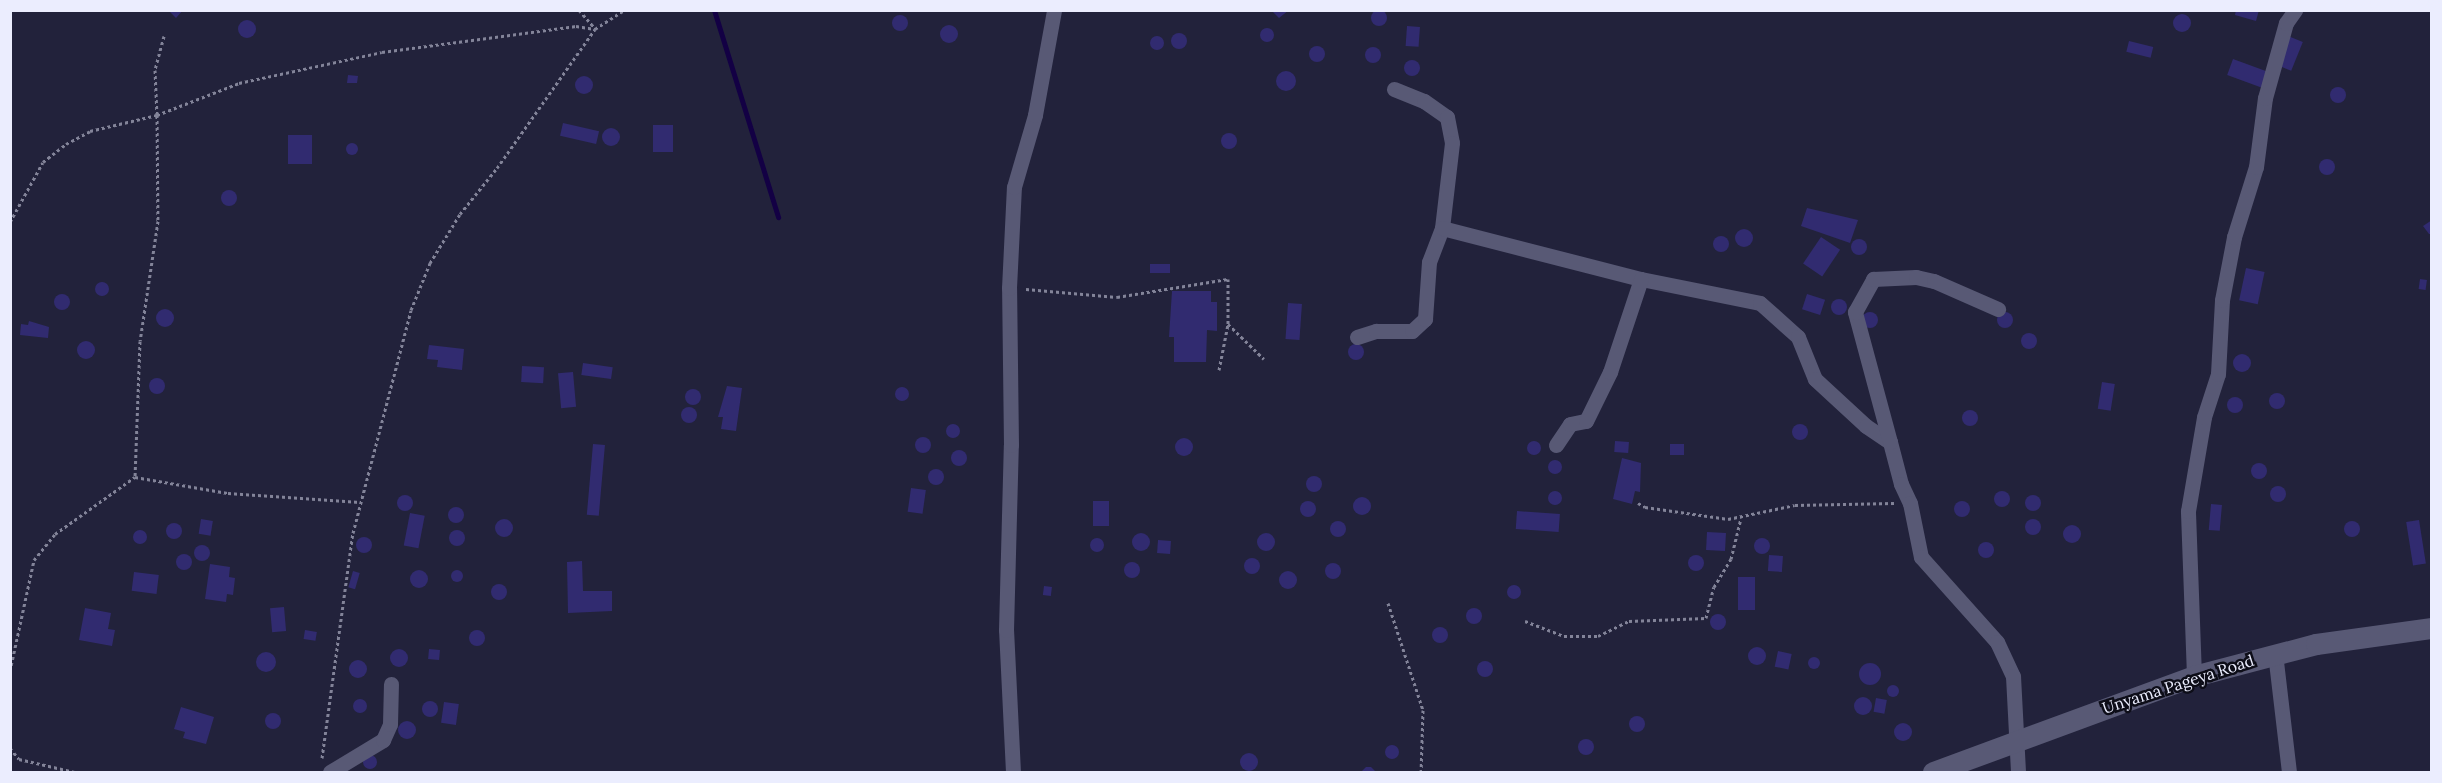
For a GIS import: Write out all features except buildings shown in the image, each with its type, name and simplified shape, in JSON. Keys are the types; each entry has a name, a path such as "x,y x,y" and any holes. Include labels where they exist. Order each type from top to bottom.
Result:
{"street":[{"path":"1013,772 1006,630 1011,433 1009,288 1014,187 1035,115 1054,10"},
{"path":"2194,676 2188,510 2204,417 2218,374 2222,300 2234,237 2256,167 2265,98 2286,23 2295,10"},
{"path":"1357,337 1376,331 1412,331 1425,319 1429,262 1442,228 1452,143 1447,117 1424,101 1394,89"},
{"path":"1442,228 1641,279 1760,303 1798,338 1815,379 1866,426 1890,442"},
{"path":"1998,309 1934,281 1916,277 1874,279 1855,312 1901,484 1910,503 1920,557 1998,642 2009,668 2017,707 2018,772"},
{"path":"1556,445 1570,424 1586,421 1610,372 1641,279"},
{"name":"Unyama Pageya Road","path":"1933,772 2194,676 2275,653 2432,628"},
{"path":"2275,653 2289,772"},
{"path":"326,767 383,740 390,724 391,684"}],"path":[{"path":"579,10 595,29"},
{"path":"326,767 360,502 411,309 430,263 460,214 497,168 595,29 624,10"},
{"path":"10,222 43,162 66,144 90,131 157,115 239,83 382,52 576,26 595,29"},
{"path":"135,477 140,341 158,221 155,70 164,36"},
{"path":"1009,288 1117,297 1228,279 1228,324 1219,370"},
{"path":"1228,324 1264,359"},
{"path":"10,671 34,560 55,534 135,477 228,493 360,502"},
{"path":"1638,503 1688,514 1741,518 1795,505 1910,503"},
{"path":"1525,621 1564,636 1598,636 1629,621 1706,618 1714,587 1731,559 1741,518"},
{"path":"1389,603 1423,710 1421,772"},
{"path":"10,748 19,759 75,772"}],"waterway":[{"path":"714,10 778,217"}]}
